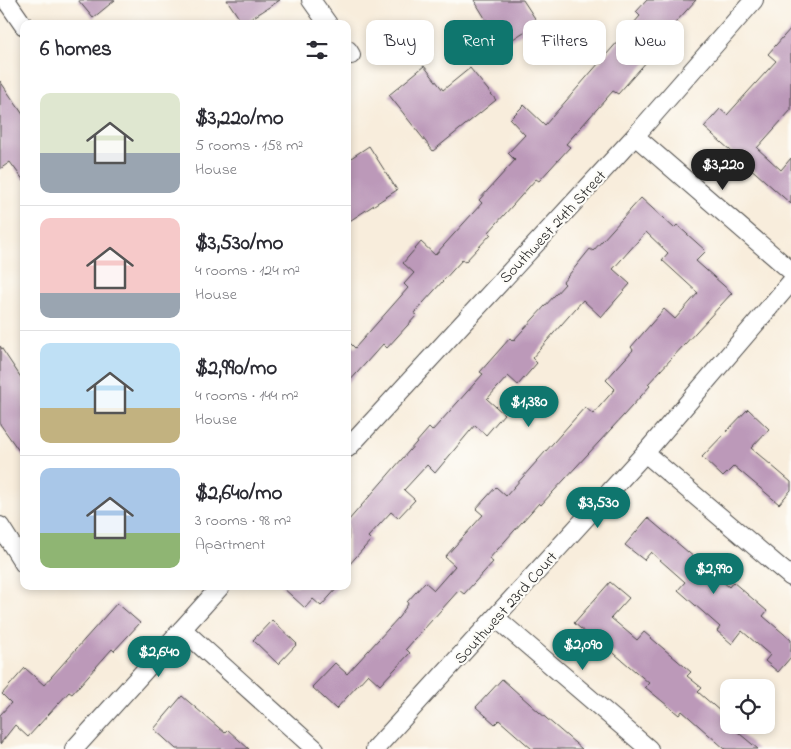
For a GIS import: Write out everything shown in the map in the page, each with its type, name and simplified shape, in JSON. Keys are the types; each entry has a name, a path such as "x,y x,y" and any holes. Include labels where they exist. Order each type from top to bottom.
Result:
{"street":[{"path":"6,0 20,20"},
{"path":"311,0 325,20"},
{"name":"Southwest 24th Street","path":"351,445 634,136 754,0"},
{"path":"634,136 791,271"},
{"name":"Southwest 23rd Court","path":"375,749 645,454 791,282"},
{"path":"645,454 791,577"},
{"path":"0,526 20,558"},
{"path":"74,749 217,590"},
{"path":"496,618 649,749"},
{"path":"182,629 315,749"}],"building":[{"path":"78,0 115,0 93,18"},
{"path":"227,0 280,0 249,20 240,20"},
{"path":"474,0 523,0 536,20 523,20 523,33 513,39 513,20 486,20"},
{"path":"647,0 696,0 678,20 637,20 640,16 636,12"},
{"path":"791,28 791,110 757,148 781,170 791,158 791,204 704,127 720,109 727,115 776,61 768,54"},
{"path":"616,44 616,65 644,65 618,94 613,91 566,144 570,147 539,181 536,179 489,232 491,234 465,262 462,260 414,313 417,315 387,348 383,344 351,380 351,344 355,348 408,288 404,284 414,273 403,263 421,242 435,255 482,203 479,200 515,160 508,153 525,135 510,119 524,105 545,125 597,65 606,65 606,55"},
{"path":"424,66 443,90 470,68 496,100 433,151 389,95"},
{"path":"0,81 20,110 20,176 10,162 0,169"},
{"path":"369,146 397,190 351,220 351,158"},
{"path":"641,198 674,228 677,225 706,251 696,261 732,293 648,384 650,386 623,416 541,505 539,503 489,559 493,562 464,594 459,590 406,649 410,653 380,685 368,674 336,709 312,687 335,663 347,674 399,617 408,604 407,602 425,582 434,590 455,566 445,557 483,515 476,509 496,487 506,496 585,407 593,414 615,389 606,380 633,350 631,347 664,309 675,319 698,293 662,260 668,253 646,232 613,269 630,284 601,317 583,300 532,358 537,363 518,385 508,376 487,399 504,414 486,435 475,425 435,473 427,465 404,490 415,500 398,518 391,512 368,537 371,540 351,563 351,518 429,428 432,431 483,374 480,372 510,338 513,341 565,284 563,282 590,249 593,251"},
{"path":"0,346 20,376 20,452 0,424"},
{"path":"748,409 769,429 751,448 791,482 791,490 779,504 734,466 723,477 702,457"},
{"path":"648,518 729,587 733,582 767,611 763,616 791,640 791,657 778,672 765,661 770,655 742,631 732,644 717,631 720,627 678,590 685,582 651,552 644,560 625,545"},
{"path":"610,582 629,598 611,618 637,640 644,632 691,672 687,676 702,688 698,692 720,711 720,734 740,734 758,749 725,749 682,711 679,715 645,687 649,683 595,637 593,639 574,623"},
{"path":"285,590 335,590 321,606 313,599 305,608"},
{"path":"117,603 140,623 114,651 112,649 72,694 69,692 28,737 15,725 0,744 0,715 11,703 2,694 25,668 44,685"},
{"path":"272,620 297,644 278,664 253,640"},
{"path":"502,679 582,749 532,749 499,720 495,724 476,707"},
{"path":"182,696 225,733 228,730 249,749 176,749 154,729"}]}
